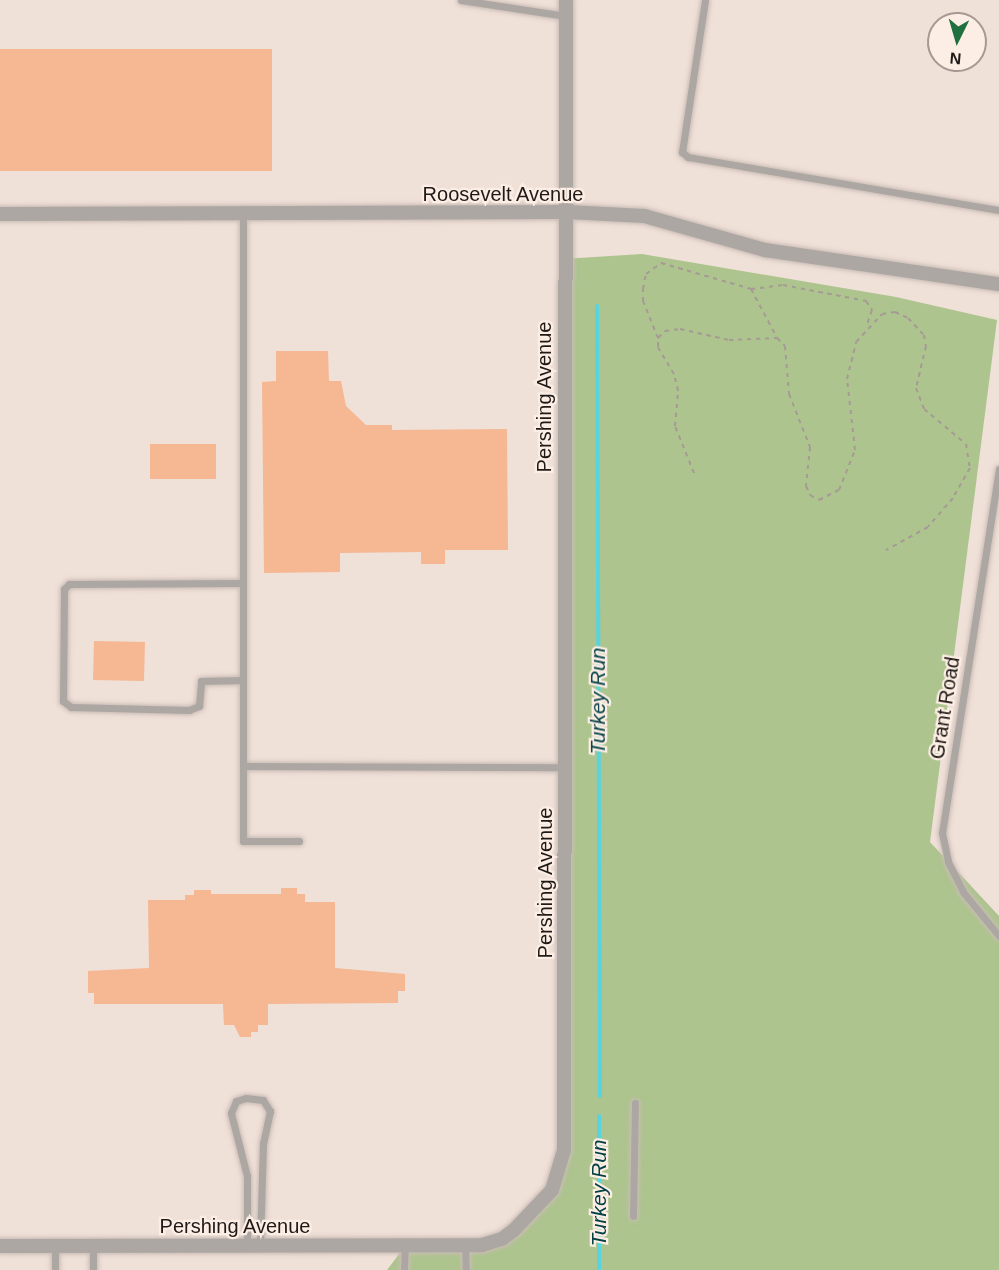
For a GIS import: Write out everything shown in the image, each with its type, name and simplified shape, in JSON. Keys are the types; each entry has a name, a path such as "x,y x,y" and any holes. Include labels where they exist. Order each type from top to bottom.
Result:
{"street":[{"name":"Pershing Avenue","path":"0,1246 465,1245 492,1243 514,1230 552,1190 562,1164 563,248 568,212 566,0"},
{"name":"Roosevelt Avenue","path":"0,214 243,215 568,212 644,216 765,250 999,284"}],"lane":[{"path":"461,0 566,16"},
{"path":"705,0 682,152 688,157 999,210"},
{"path":"243,215 243,842 299,841"},
{"name":"Grant Road","path":"999,469 942,833 948,862 963,892 999,936"},
{"path":"990,522 999,524"},
{"path":"243,583 69,584 64,589 63,701 71,707 189,710 199,706 201,681 243,680"},
{"path":"243,766 564,767"},
{"path":"246,1098 263,1100 270,1111 262,1143 254,1245 247,1176 231,1113 236,1101 246,1098"},
{"path":"633,1216 635,1103"},
{"path":"404,1270 405,1245"},
{"path":"465,1245 466,1270"},
{"path":"55,1270 56,1247"},
{"path":"93,1247 93,1270"}],"path":[{"path":"694,473 675,426 678,391 643,301 646,274 653,267 670,264 691,274 751,290 783,285 866,301 872,310 866,328"},
{"path":"751,290 777,338 785,346 789,394 810,447 806,486 810,495 819,500 839,489 855,450 847,380 856,342 866,328 882,314 895,312 920,327 926,346 916,388 918,398 932,420 966,444 970,456 964,481 941,513 928,527 886,550"},
{"path":"658,338 665,331 680,329 729,340 777,338"}],"green space":[{"path":"642,254 896,297 997,320 930,842 999,916 999,1270 387,1270 406,1245 492,1243 557,1178 563,259"}],"building":[{"path":"0,49 272,49 272,171 0,171"},
{"path":"276,351 328,351 329,381 341,381 346,406 366,425 392,425 392,430 507,429 508,550 445,550 445,564 421,564 421,552 340,553 340,572 264,573 262,382 276,381"},
{"path":"150,444 216,444 216,479 150,479"},
{"path":"94,641 145,642 144,681 93,680"},
{"path":"281,888 297,888 297,894 305,894 305,902 335,902 335,968 405,974 405,991 398,991 398,1003 268,1004 268,1025 258,1025 258,1032 251,1032 251,1037 240,1037 234,1025 224,1025 223,1004 94,1004 94,993 88,993 88,971 149,968 148,900 185,900 185,895 194,895 194,890 211,890 211,894 281,894"}],"waterway":[{"name":"Turkey Run","path":"597,306 600,1096"},
{"name":"Turkey Run","path":"599,1116 599,1270"}]}
